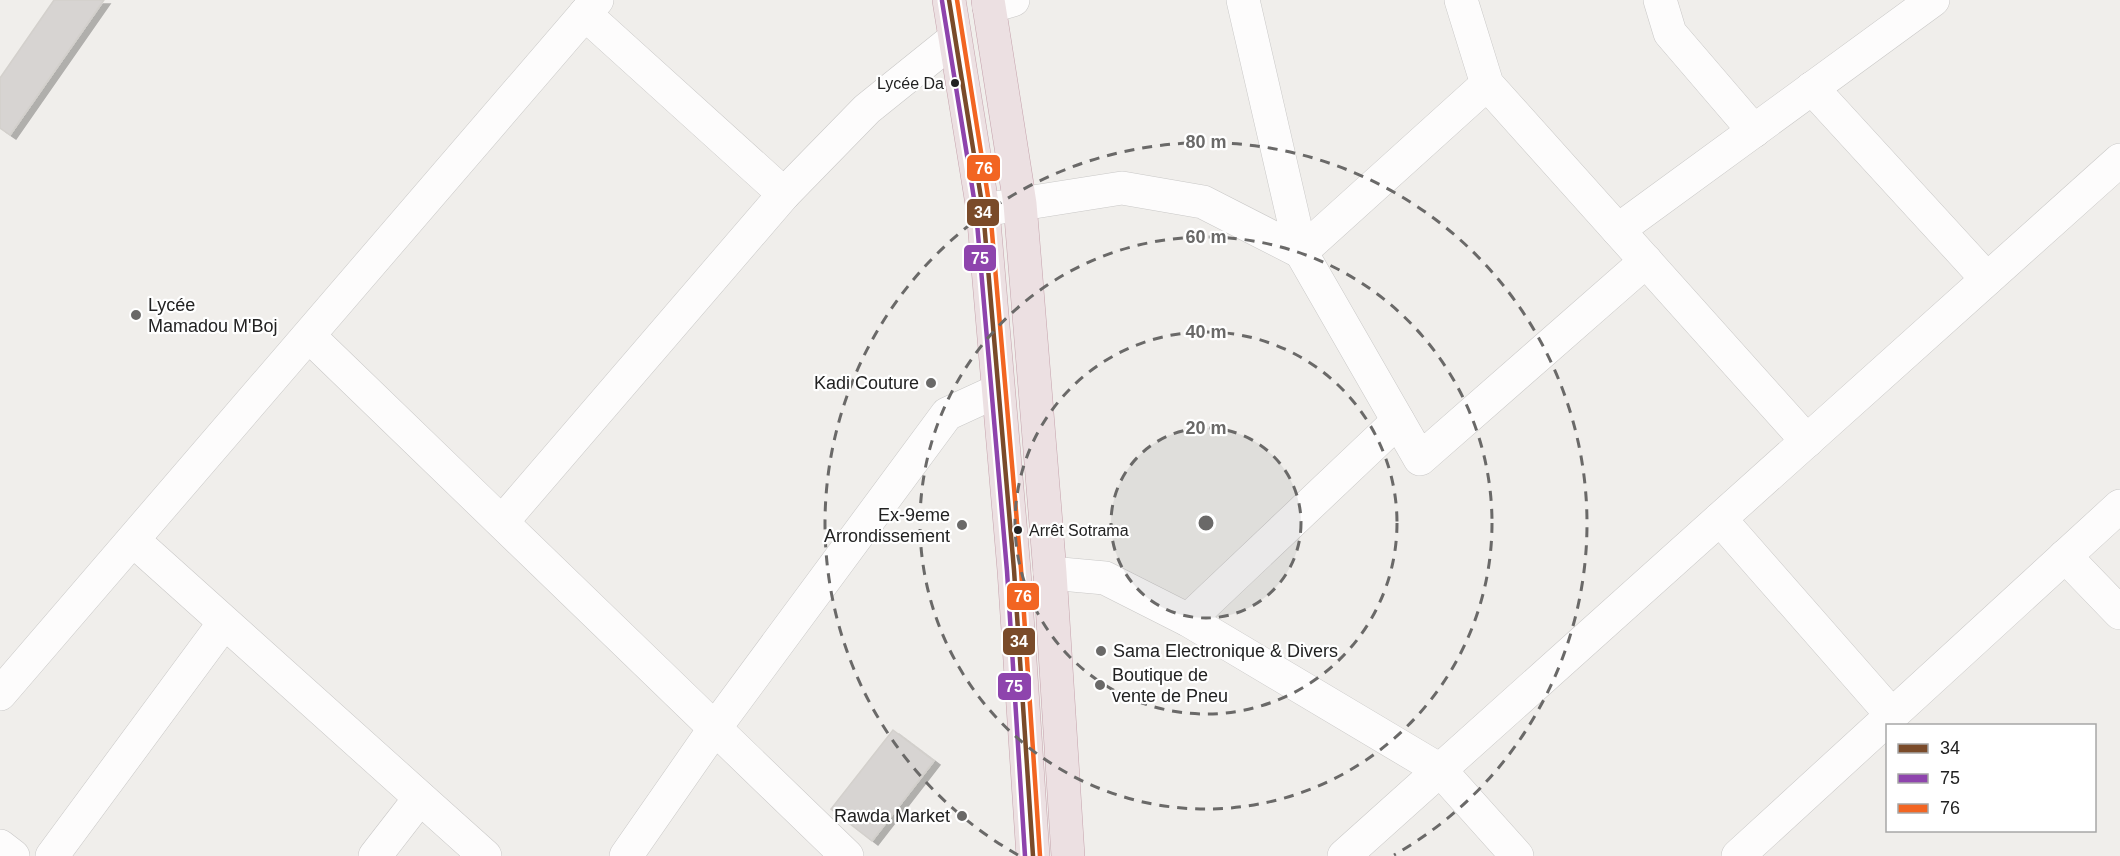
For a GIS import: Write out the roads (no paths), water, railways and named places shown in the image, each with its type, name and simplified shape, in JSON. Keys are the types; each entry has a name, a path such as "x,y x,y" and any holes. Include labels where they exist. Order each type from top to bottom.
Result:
{"highway":[{"path":"949,0 983,210 1014,570 1033,856"},
{"path":"997,2 1020,204 1050,573 1068,856"}],"street":[{"path":"1243,0 1301,252 1420,459 1646,261"},
{"path":"1461,0 1487,84 1807,441"},
{"path":"1660,0 1670,33 1754,131"},
{"path":"1618,231 1933,0"},
{"path":"0,694 591,7 784,194"},
{"path":"502,522 784,194 867,109 954,39"},
{"path":"1301,252 1487,84"},
{"path":"1812,88 1988,279"},
{"path":"1344,856 2120,160"},
{"path":"983,210 1122,188 1203,202 1301,252"},
{"path":"309,336 847,856"},
{"path":"626,856 715,728 947,414 997,391"},
{"path":"1188,620 1398,422"},
{"path":"1738,856 2120,506"},
{"path":"1720,519 1892,715"},
{"path":"133,540 485,856"},
{"path":"2065,556 2120,613"},
{"path":"1050,573 1105,578 1188,620 1440,770 1517,856"},
{"path":"52,856 224,623"},
{"path":"375,856 420,798"},
{"path":"0,846 13,856"}],"place":[{"name":"Lycée Da","path":"955,83"},
{"name":"Lycée Mamadou M'Boj","path":"136,315"},
{"name":"Kadi Couture","path":"931,383"},
{"name":"Ex-9eme Arrondissement","path":"962,525"},
{"name":"Arrêt Sotrama","path":"1018,530"},
{"name":"Sama Electronique & Divers","path":"1101,651"},
{"name":"Boutique de vente de Pneu","path":"1100,685"},
{"name":"Rawda Market","path":"962,816"}]}
